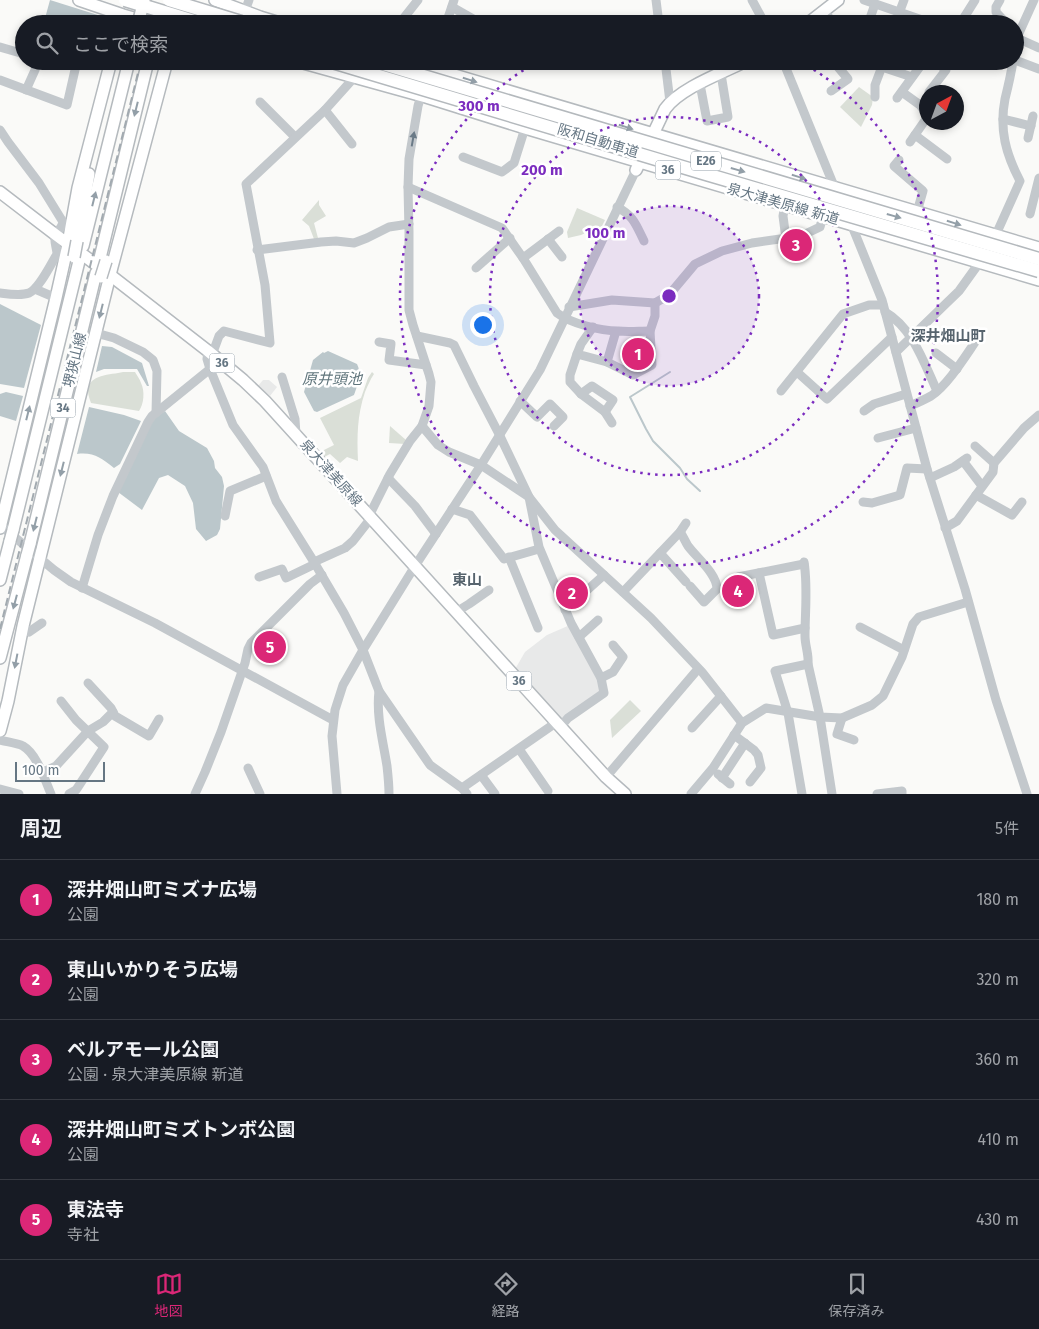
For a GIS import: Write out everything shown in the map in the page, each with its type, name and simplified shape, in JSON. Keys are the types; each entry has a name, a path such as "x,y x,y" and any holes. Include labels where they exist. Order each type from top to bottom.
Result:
{"highway":[{"path":"126,0 175,15"},
{"path":"169,0 238,15"},
{"name":"阪和自動車道","path":"359,70 1039,271"},
{"name":"阪和自動車道","path":"403,70 1039,259"}],"main road":[{"path":"79,0 111,15"},
{"path":"123,15 126,0"},
{"path":"140,15 144,0"},
{"path":"159,15 163,0"},
{"path":"177,15 181,0"},
{"path":"215,0 241,15"},
{"path":"819,15 838,0"},
{"path":"0,527 56,298 76,244 88,178 108,90 109,70"},
{"name":"堺狭山線","path":"0,580 63,326 76,259 76,244 126,70"},
{"name":"堺狭山線","path":"0,658 84,321 103,275 103,259 146,70"},
{"path":"103,259 159,70"},
{"path":"0,731 23,626 96,333 103,275 112,267 165,70"},
{"name":"泉大津美原線 新道","path":"329,70 525,128 638,166 786,205 1039,280"},
{"name":"36","path":"448,70 653,135 1039,248"},
{"path":"638,166 670,102 685,91 729,70"},
{"name":"泉大津美原線","path":"0,192 56,235 76,244 103,275 210,353 265,401 606,777 623,793"}],"street":[{"path":"243,15 249,0"},
{"path":"406,15 418,0"},
{"path":"656,0 658,15"},
{"path":"752,0 760,15"},
{"path":"864,0 908,15"},
{"path":"898,15 904,0"},
{"path":"966,15 975,0"},
{"path":"999,15 996,12 996,7 1000,0"},
{"path":"1024,22 1034,0"},
{"path":"453,4 469,15"},
{"path":"871,15 875,4"},
{"path":"824,11 827,15"},
{"path":"1024,43 1039,48"},
{"path":"0,47 15,51"},
{"path":"1024,64 1039,69"},
{"path":"26,90 35,70"},
{"path":"0,80 67,105 75,70"},
{"path":"361,70 325,110 246,184 265,285 270,343 224,331 219,336 207,359 233,425 263,467 276,500 344,613 363,650 379,691 430,765 465,791 482,775 604,693 601,678 578,637 540,549 529,497 481,465 444,449 438,445 422,426"},
{"path":"259,577 282,569 286,578 354,541 370,517 388,478 410,441 422,426 429,406 431,382 409,310 408,187 409,159 421,96 430,70"},
{"path":"666,70 670,102"},
{"path":"787,70 882,300 928,473 996,700 1027,794"},
{"path":"831,91 848,79 840,70"},
{"path":"875,97 875,85 881,70"},
{"path":"896,70 912,77"},
{"path":"917,70 899,95 919,105"},
{"path":"934,85 946,70"},
{"path":"896,352 959,291 997,236 1019,184 1020,181 1010,163 1004,136 1005,101 1012,70"},
{"path":"700,84 707,121 728,118 721,74"},
{"path":"260,102 295,137"},
{"path":"325,110 352,144"},
{"path":"1028,138 1033,116"},
{"path":"1003,119 1031,126"},
{"path":"463,158 502,172 514,162 525,128"},
{"path":"0,130 39,183 63,222 55,239 58,254 35,289 29,293 0,293"},
{"path":"919,130 913,139 947,159"},
{"path":"899,160 894,166 923,192 917,212"},
{"path":"337,794 332,736 333,720 343,685 415,566 540,370 638,166"},
{"path":"1030,214 1039,178"},
{"path":"1019,184 1036,188"},
{"path":"408,187 502,228 557,313 564,319 616,332 650,331"},
{"path":"786,205 783,216 786,239"},
{"path":"617,207 632,218 644,241"},
{"path":"570,307 612,300 655,303 669,295 695,264 722,251 752,243 802,236 820,227 823,216"},
{"path":"257,250 321,242 354,243 389,227 409,224"},
{"path":"523,258 559,230"},
{"path":"476,268 510,238"},
{"path":"548,239 562,257"},
{"path":"35,289 56,298"},
{"path":"577,354 607,362 633,375 652,365 650,331 655,316 655,303"},
{"path":"781,391 843,314 869,306 884,309 898,321 911,338 937,391"},
{"path":"593,327 581,344 570,375 570,382 581,394 605,412 612,423"},
{"path":"607,362 616,332"},
{"path":"96,333 114,338 143,352 153,360 156,371 156,413"},
{"path":"417,336 454,345 529,497 555,530 651,618 698,669 742,723"},
{"path":"797,372 827,399 892,337"},
{"path":"910,406 937,391 957,369 978,338"},
{"path":"379,342 391,344 389,360 426,364"},
{"path":"936,353 957,369"},
{"path":"82,588 98,535 113,496 148,422 152,416 210,369"},
{"path":"282,377 295,419 296,435"},
{"path":"581,394 592,386 613,400 605,412"},
{"path":"864,411 874,404 906,394"},
{"path":"520,401 537,417 550,404 562,417 554,426"},
{"path":"945,528 957,521 993,472 994,463 1024,428 1039,414"},
{"path":"878,438 916,428"},
{"path":"975,446 994,463"},
{"path":"864,502 872,503 900,495 907,468 928,473 954,467 965,460 982,486"},
{"path":"225,516 230,491 266,476"},
{"path":"388,478 415,506 436,534"},
{"path":"976,495 1012,514 1022,502"},
{"path":"452,509 470,515 504,559 540,549"},
{"path":"623,592 680,532 686,523"},
{"path":"0,527 71,582 155,623 333,720"},
{"path":"660,553 704,602 717,589 718,586 707,567 688,545 680,532"},
{"path":"509,558 538,628"},
{"path":"738,577 804,563 805,639 809,657 808,664 820,717 832,794"},
{"path":"759,573 772,635 805,628"},
{"path":"195,794 221,732 251,643 310,584 322,575"},
{"path":"566,610 604,575"},
{"path":"456,612 489,590"},
{"path":"691,794 712,769 742,723 766,708 788,713 842,718 872,705 883,696 914,624 919,617 968,602"},
{"path":"578,637 598,620"},
{"path":"23,626 29,632 42,623"},
{"path":"860,627 904,650"},
{"path":"601,678 612,672 623,657 613,645"},
{"path":"802,794 788,713 776,671 808,664"},
{"path":"606,777 698,669"},
{"path":"88,684 111,708 115,716 149,736 159,719"},
{"path":"379,691 380,728 390,794"},
{"path":"692,728 721,696"},
{"path":"61,701 76,720 104,746 76,790 69,794"},
{"path":"41,773 61,762 88,731 103,722 113,712"},
{"path":"842,718 838,734 854,740"},
{"path":"734,735 758,755 761,768 750,782"},
{"path":"0,740 23,746 35,758 51,794"},
{"path":"722,778 745,743"},
{"path":"519,750 548,790"},
{"path":"248,768 260,794"},
{"path":"712,769 730,784"},
{"path":"482,775 495,794"},
{"path":"0,789 19,794"},
{"path":"877,794 902,791 902,794"}],"shaded area":[{"path":"859,87 873,97 872,105 861,127 840,107"},
{"path":"319,200 319,205 326,216 314,223 318,238 314,239 309,226 302,220"},
{"path":"577,208 605,220 602,226 568,238 567,232"},
{"path":"135,372 141,382 143,397 139,411 91,403 88,391 92,381 101,376"},
{"path":"372,372 374,374 365,392 359,418 358,461 347,457 340,463 330,454 322,458 318,453 334,445 320,418 361,398"},
{"path":"263,380 269,380 277,387 270,396 258,386"},
{"path":"390,426 406,440 405,444 389,443"},
{"path":"733,579 733,581 741,580 746,603 727,584 726,580"},
{"path":"570,625 600,679 602,690 559,720 514,671 525,652 547,635"},
{"path":"630,700 641,711 612,738 610,720"}],"water":[{"path":"50,0 98,15 46,15"},
{"path":"0,304 41,325 24,388 0,384"},
{"path":"102,346 112,347 142,363 149,386 147,386 137,369 104,369 96,372"},
{"name":"原井頭池","path":"328,351 357,364 358,380 354,395 317,412 314,411 304,392 313,360 323,352"},
{"path":"6,392 23,396 16,421 0,416 0,394"},
{"path":"89,407 141,421 120,464 114,468 97,456 77,454"},
{"path":"165,411 179,431 207,448 214,461 215,468 222,477 224,486 220,529 217,535 206,541 196,529 193,503 185,486 168,475 159,478 142,510 118,492 153,419"}],"waterway":[{"path":"670,372 630,397 653,441 700,491"}],"railway":[{"path":"147,15 151,0"},
{"path":"0,629 139,70"}],"place":[{"name":"ベルアモール公園","path":"796,245"},
{"name":"深井畑山町ミズナ広場","path":"638,354"},
{"name":"深井畑山町ミズトンボ公園","path":"738,591"},
{"name":"東山いかりそう広場","path":"572,593"},
{"name":"東法寺","path":"270,647"}],"district":[{"name":"深井畑山町","path":"948,336"},
{"name":"東山","path":"467,580"}]}
